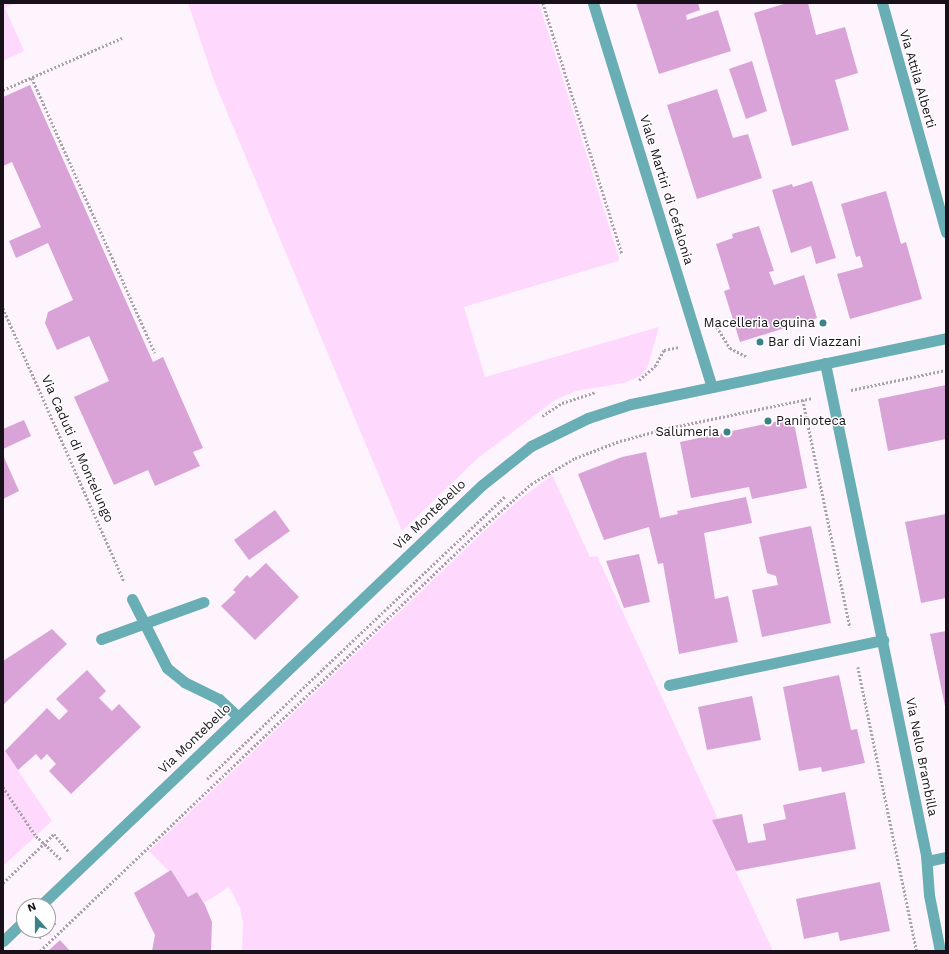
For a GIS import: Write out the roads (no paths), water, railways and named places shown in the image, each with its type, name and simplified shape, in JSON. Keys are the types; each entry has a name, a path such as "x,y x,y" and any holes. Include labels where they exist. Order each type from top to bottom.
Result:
{"street":[{"name":"Viale Martiri di Cefalonia","path":"593,3 712,387"},
{"name":"Via Attila Alberti","path":"882,3 946,232"},
{"name":"Via Montebello","path":"48,898 482,485 520,454 567,427 599,414 631,404 946,338"},
{"name":"Via Nello Brambilla","path":"825,363 883,640 927,861 930,903 940,951"},
{"path":"132,599 160,658 171,671 184,682 218,699 238,717"},
{"path":"100,639 202,602"},
{"path":"669,685 883,640"},
{"path":"927,861 946,857"},
{"path":"3,941 16,929"}],"place":[{"name":"Macelleria equina","path":"823,323"},
{"name":"Bar di Viazzani","path":"760,342"},
{"name":"Paninoteca","path":"768,421"},
{"name":"Salumeria","path":"727,432"}]}
